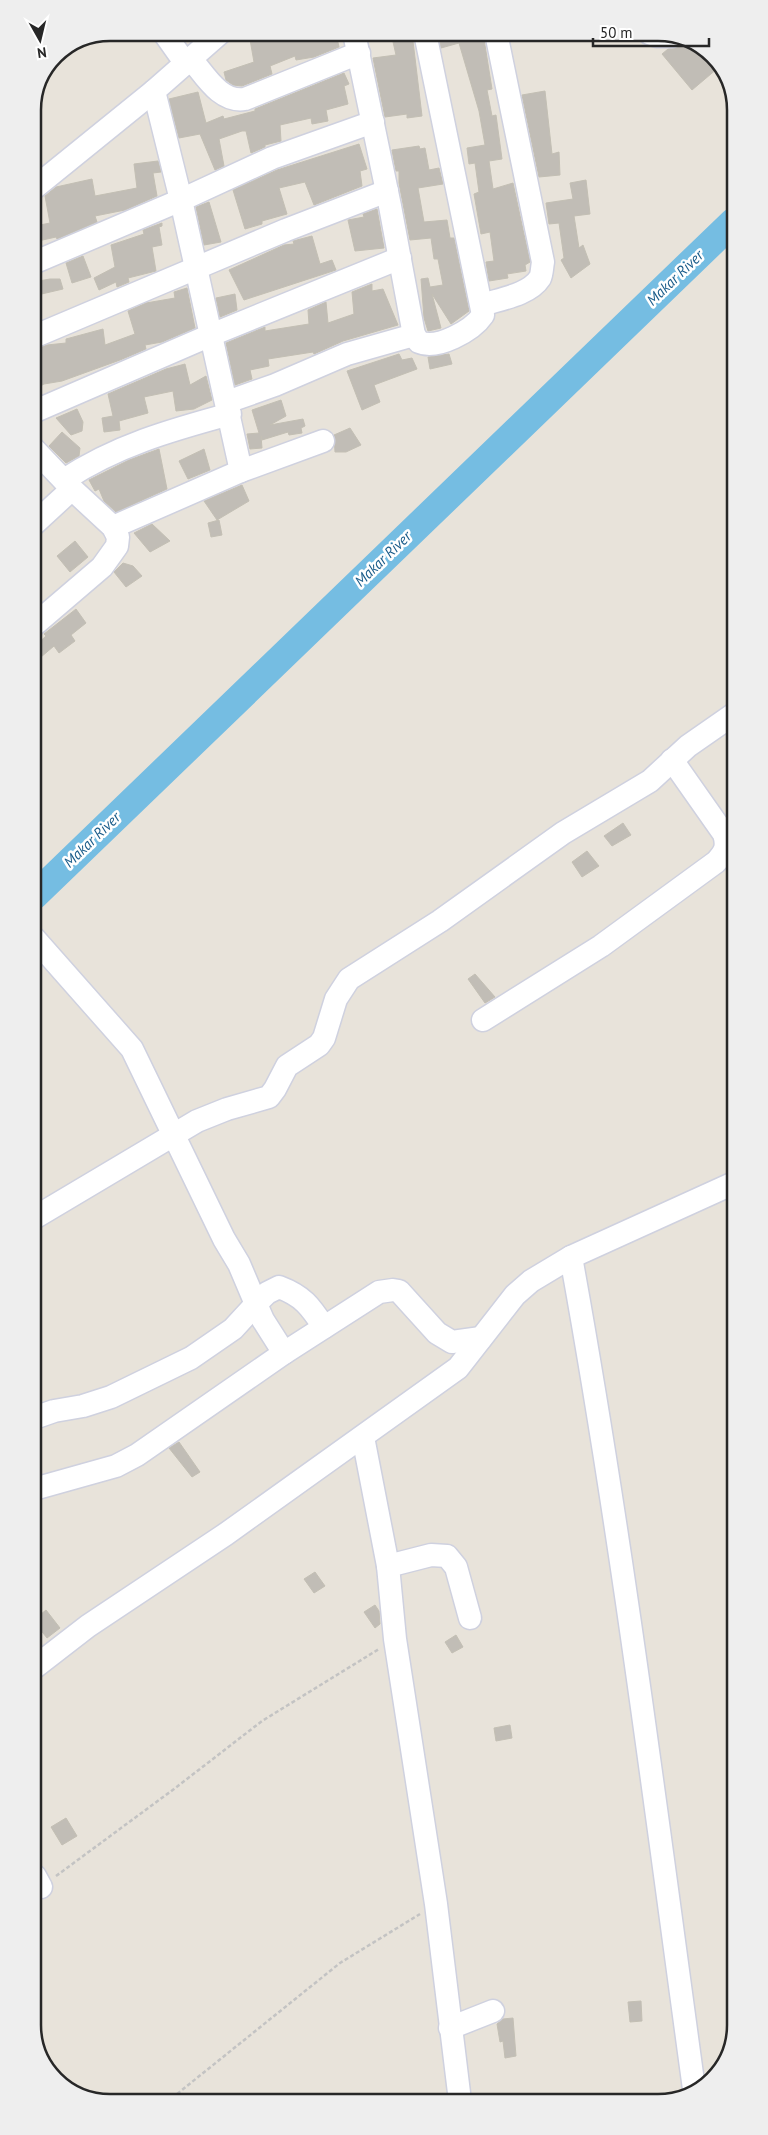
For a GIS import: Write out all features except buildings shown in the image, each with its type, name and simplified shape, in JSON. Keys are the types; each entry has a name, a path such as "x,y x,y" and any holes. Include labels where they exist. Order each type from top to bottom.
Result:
{"street":[{"path":"171,41 188,61 219,92 227,98 236,100 356,43 387,191 414,335 419,342 432,345 464,332 477,323 483,315 427,41"},
{"path":"41,183 154,91 210,41"},
{"path":"482,305 520,293 535,284 541,277 543,262 498,41"},
{"path":"154,91 181,200 241,471"},
{"path":"41,260 181,200 272,158 373,122"},
{"path":"41,335 387,191"},
{"path":"41,409 400,258"},
{"path":"41,516 90,463 153,436 228,408 275,385 347,354 414,335"},
{"path":"113,527 241,471 323,441"},
{"path":"41,456 113,527 118,537 117,546 113,554 102,567 41,619"},
{"path":"41,1214 197,1121 227,1109 269,1097 287,1066 319,1045 324,1038 336,999 349,979 440,921 563,833 650,781 688,746 727,719"},
{"path":"483,1020 600,946 716,862 725,851 727,843 724,834 672,760"},
{"path":"41,946 132,1049 224,1239 240,1264 263,1320 284,1354"},
{"path":"41,1662 88,1626 226,1534 458,1368 515,1295 531,1281 571,1256 727,1187"},
{"path":"571,1256 591,1368 613,1514 693,2084"},
{"path":"240,1264 304,1299 324,1327"},
{"path":"41,1416 54,1411 83,1406 111,1397 191,1358 233,1329 267,1293 279,1287"},
{"path":"41,1487 116,1466 137,1454 324,1327 379,1292 399,1290 437,1333 452,1342 481,1338"},
{"path":"452,1342 458,1368"},
{"path":"363,1437 388,1566 395,1639 436,1904 459,2094"},
{"path":"388,1566 431,1555 448,1556 456,1567 470,1618"},
{"path":"450,2028 493,2011"}],"path":[{"path":"41,1879 174,1789 262,1721 395,1639"},
{"path":"177,2094 340,1963 436,1904"}],"waterway":[{"name":"Makar River","path":"41,889 727,228"}]}
